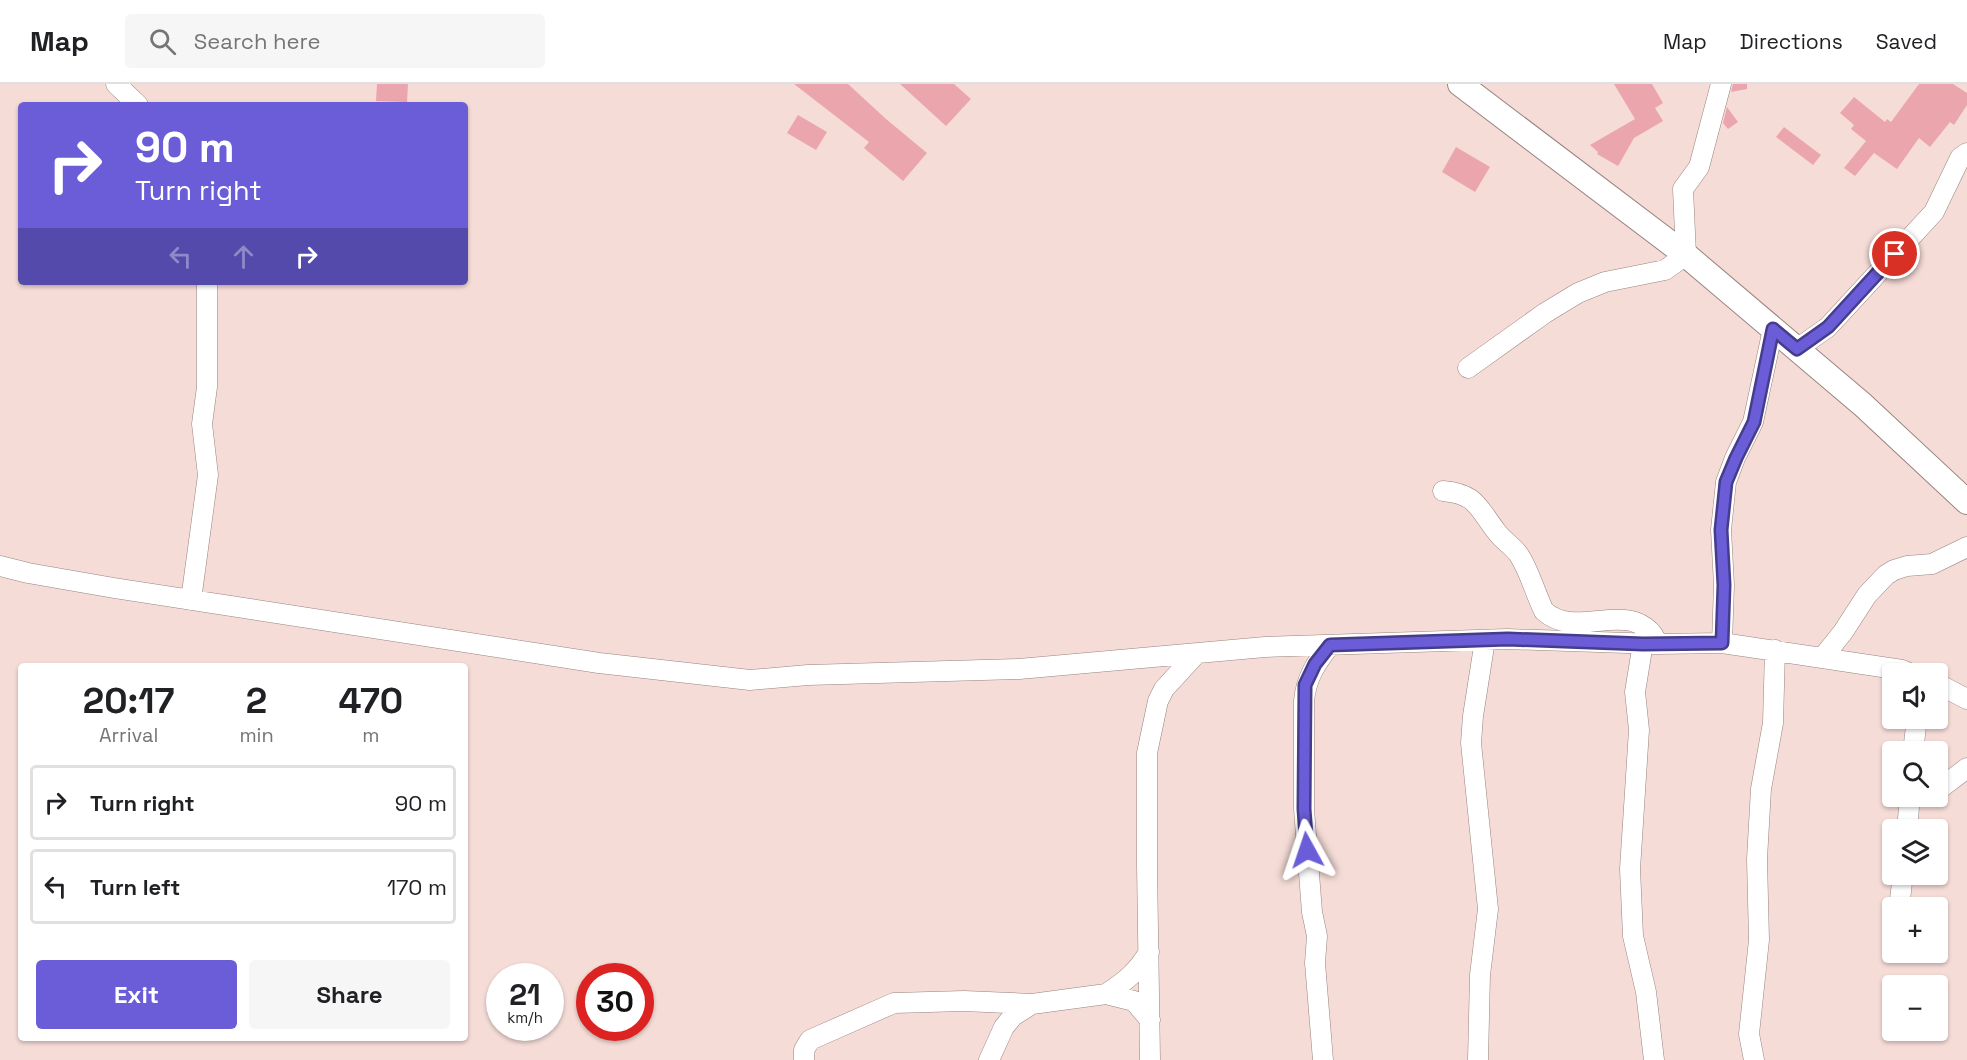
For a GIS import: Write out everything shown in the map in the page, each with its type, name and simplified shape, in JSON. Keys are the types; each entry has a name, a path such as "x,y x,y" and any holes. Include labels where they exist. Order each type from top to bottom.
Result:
{"main road":[{"path":"1460,84 1686,255 1863,405 1967,502"}],"street":[{"path":"116,84 135,102"},
{"path":"1468,368 1545,313 1578,293 1605,282 1665,270 1686,255 1683,189 1699,167 1720,84"},
{"path":"1797,349 1828,327 1934,213 1960,158 1967,153"},
{"path":"191,600 208,475 202,424 207,377 207,285"},
{"path":"1722,643 1724,585 1721,530 1726,482 1754,422 1773,329"},
{"path":"1443,490 1460,492 1469,496 1479,506 1498,534 1519,554 1544,611 1550,617 1577,623 1630,621 1650,630 1656,636 1650,644 1635,692 1639,748 1630,869 1633,936 1646,992 1654,1060"},
{"path":"1823,657 1843,632 1858,606 1886,574 1907,566 1932,564 1967,547"},
{"path":"0,566 28,573 191,600 599,663 750,680 808,675 1018,669 1265,647 1485,640 1650,644 1722,643 1882,667"},
{"path":"1478,1060 1480,975 1488,909 1472,743 1473,716 1485,640"},
{"path":"1323,1060 1315,963 1317,936 1312,912 1304,809 1304,711 1305,685 1330,645"},
{"path":"1754,1060 1749,1034 1759,940 1758,826 1761,789 1773,723 1775,650"},
{"path":"1150,1060 1147,753 1158,701 1164,689 1197,653"},
{"path":"1948,689 1967,699"},
{"path":"1948,782 1967,768"},
{"path":"1106,994 1139,969 1149,952"},
{"path":"804,1060 804,1050 810,1040 894,1003 964,1000 1032,1005 1106,994 1134,1000 1150,1020"},
{"path":"989,1060 1004,1027 1013,1016 1032,1005"}],"building":[{"path":"377,84 408,84 407,102 376,101"},
{"path":"794,84 848,84 927,153 903,181 864,148 869,142"},
{"path":"900,84 954,84 971,99 946,126"},
{"path":"1614,84 1652,84 1663,103 1655,108 1663,121 1634,138 1618,166 1597,154 1598,152 1590,145 1635,119"},
{"path":"1733,84 1747,84 1747,89 1731,92"},
{"path":"1919,84 1953,84 1967,93 1967,105 1954,125 1950,122 1930,147 1919,138 1897,169 1874,153 1855,176 1844,168 1866,141 1851,129 1854,125 1840,113 1854,97 1885,122 1887,119 1891,122"},
{"path":"1727,107 1738,122 1728,129 1723,123"},
{"path":"798,115 827,132 816,150 787,133"},
{"path":"1784,127 1821,155 1813,165 1776,137"},
{"path":"1456,147 1490,167 1475,192 1442,172"}],"route":[{"path":"1307,850 1304,809 1305,685 1315,664 1330,645 1508,639 1643,644 1722,643 1724,585 1721,530 1726,482 1754,422 1773,329 1797,349 1828,327 1895,254"}]}
